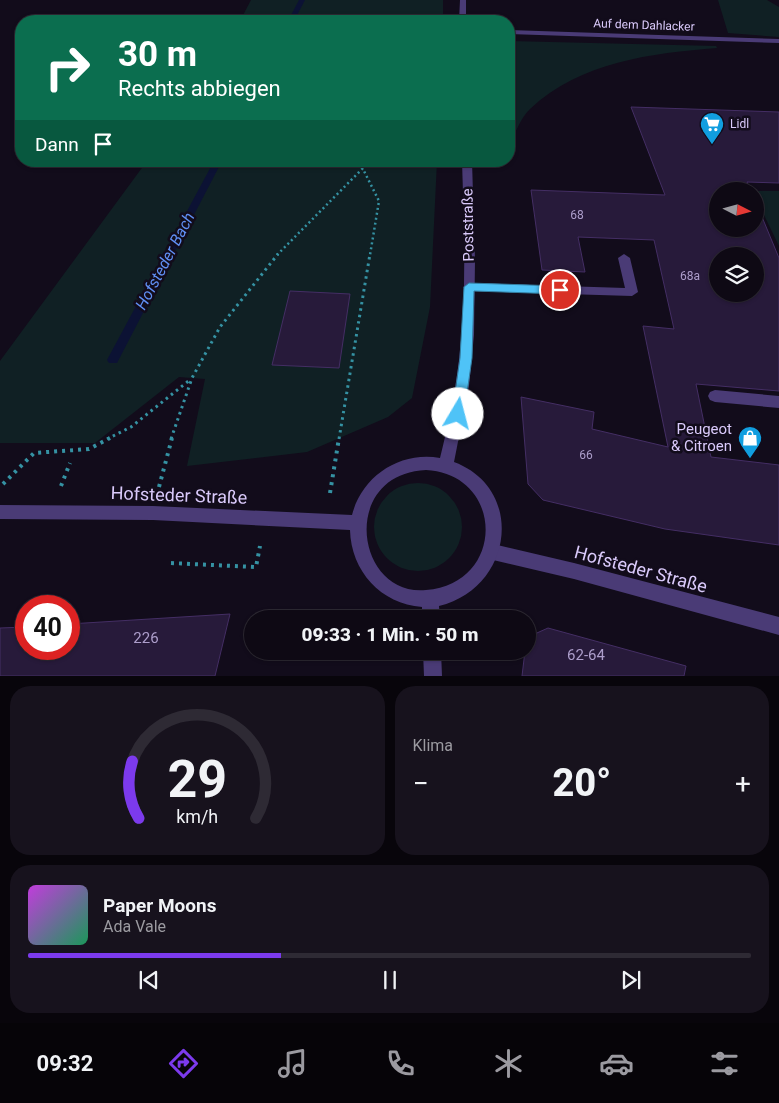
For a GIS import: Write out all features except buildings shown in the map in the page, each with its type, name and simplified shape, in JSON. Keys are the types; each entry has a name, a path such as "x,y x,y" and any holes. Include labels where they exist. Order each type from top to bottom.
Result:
{"street":[{"path":"463,0 463,15"},
{"name":"Auf dem Dahlacker","path":"515,32 779,41"},
{"name":"Poststraße","path":"445,467 458,414 466,358 469,287 467,167"},
{"path":"469,287 632,292 624,258"},
{"path":"715,396 779,402"},
{"path":"418,464 445,467 464,476 475,486 491,509 495,530 493,552 483,570 470,584 451,594 430,598 410,595 390,587 374,574 363,557 357,539 356,523 364,497 377,481 392,471 418,464"},
{"name":"Hofsteder Straße","path":"0,512 153,513 356,523"},
{"name":"Hofsteder Straße","path":"493,552 574,571 779,626"},
{"path":"430,598 431,610"},
{"path":"432,660 433,676"}],"path":[{"path":"153,513 165,458 192,378 220,327 279,253 362,167 379,201 326,521"},
{"path":"0,486 34,453 88,449 131,427 192,378"},
{"path":"170,563 256,567 265,519"}],"shaded area":[{"path":"251,0 443,0 443,15 243,15"},
{"path":"718,0 767,0 779,7 779,37 728,33"},
{"path":"515,41 716,46 717,48 642,57 594,70 571,80 550,93 530,109 515,133"},
{"path":"143,167 437,167 430,307 412,398 388,417 307,452 187,466 205,379 179,377 95,443 0,443 0,361"},
{"path":"764,191 779,191 779,246 764,215"},
{"path":"418,483 435,487 449,496 458,510 462,527 458,544 449,558 435,567 418,571 401,567 387,558 378,544 374,527 378,510 387,496 401,487"}],"waterway":[{"name":"Hofsteder Bach","path":"294,15 302,0"},
{"name":"Hofsteder Bach","path":"113,360 215,167"}],"place":[{"name":"Lidl","path":"712,145"},
{"name":"Peugeot & Citroen","path":"750,459"}],"route":[{"path":"458,414 466,358 469,287 560,290"}]}
